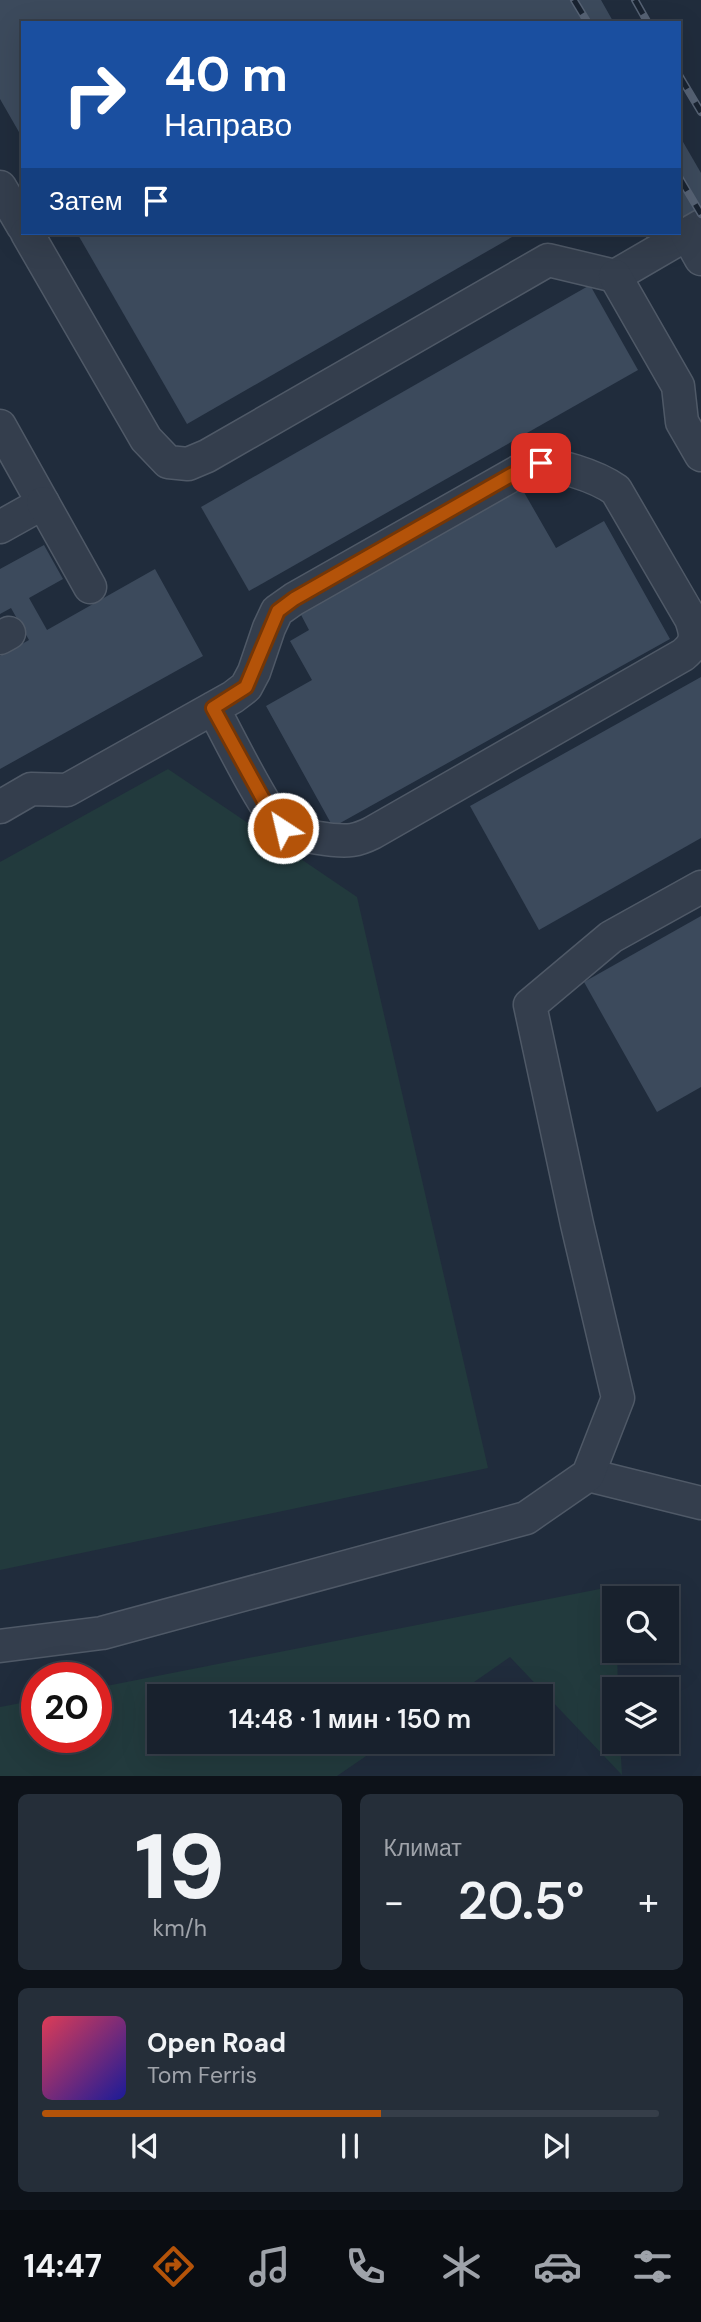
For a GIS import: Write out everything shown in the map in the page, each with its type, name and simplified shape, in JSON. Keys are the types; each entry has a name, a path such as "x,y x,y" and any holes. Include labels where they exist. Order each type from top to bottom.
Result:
{"lane":[{"path":"0,187 21,223"},
{"path":"28,235 146,439 168,462 188,464 207,456 548,260 615,276 696,240"},
{"path":"615,276 678,386 682,422 701,455"},
{"path":"0,426 90,587"},
{"path":"0,807 32,789 67,790 213,708 246,687 278,611 294,599 520,470 541,463 593,477 616,490 691,619 696,635 693,646 683,655 372,833 355,840 326,838 283,828 269,810 213,708"},
{"path":"0,527 43,503"},
{"path":"0,1646 102,1633 526,1518 589,1475 618,1398 530,1005 611,937 701,887"},
{"path":"589,1475 701,1503"}],"green space":[{"path":"168,769 357,897 488,1468 0,1570 0,862"},
{"path":"602,1589 602,1663 617,1663 618,1677 602,1677 602,1754 553,1702 553,1684 536,1684 510,1657 471,1684 147,1684 147,1754 369,1754 337,1776 0,1776 0,1707 21,1703 21,1753 112,1753 112,1685"},
{"path":"602,1754 621,1754 622,1775"}],"building":[{"path":"0,0 601,0 613,21 21,21 21,136 0,99"},
{"path":"681,138 701,173 701,208 681,220"},
{"path":"78,235 516,235 187,424"},
{"path":"590,285 638,370 249,591 201,507"},
{"path":"521,487 556,548 604,521 670,639 333,827 266,706 312,680 290,641 309,630 299,611"},
{"path":"44,545 63,579 29,598 47,630 155,569 203,656 0,769 0,656 29,640 11,608 0,614 0,569"},
{"path":"701,677 701,838 539,930 470,806"},
{"path":"701,916 701,1087 657,1112 584,982"}],"railway":[{"path":"574,0 587,21"},
{"path":"635,0 647,21"},
{"path":"681,78 701,112"},
{"path":"681,180 701,214"}],"route":[{"path":"283,828 269,810 213,708 246,687 278,611 294,599 520,470 541,463"}]}
